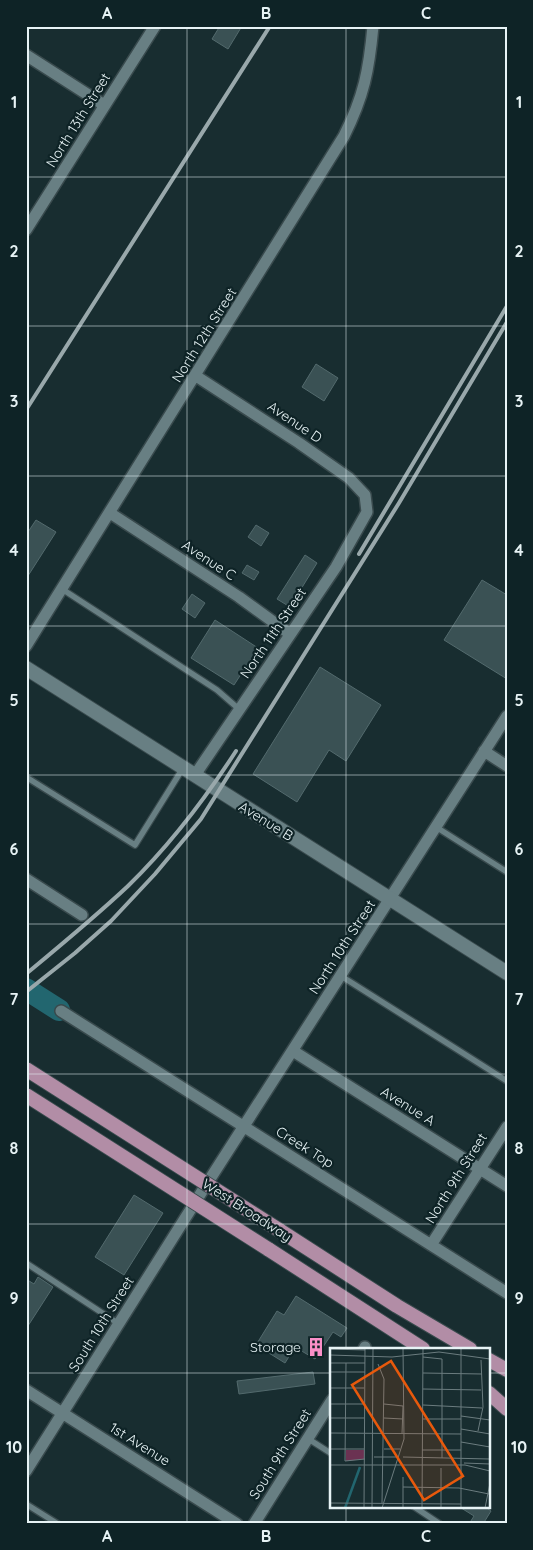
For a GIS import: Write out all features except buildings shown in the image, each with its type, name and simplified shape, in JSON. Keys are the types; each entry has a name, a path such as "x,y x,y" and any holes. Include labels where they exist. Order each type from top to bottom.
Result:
{"main road":[{"name":"West Broadway","path":"26,1069 397,1306 468,1348"},
{"name":"West Broadway","path":"26,1096 421,1348"},
{"path":"490,1361 507,1370"},
{"path":"490,1392 507,1400"},
{"path":"490,1392 507,1409"}],"street":[{"name":"North 13th Street","path":"26,230 155,26"},
{"name":"North 12th Street","path":"26,646 196,376 347,129 366,83 373,26"},
{"path":"26,55 104,105"},
{"name":"Avenue D","path":"196,376 299,442 349,478 360,487 366,504"},
{"name":"North 11th Street","path":"189,771 240,710 336,567 360,527 366,512 366,504"},
{"name":"Avenue C","path":"110,513 239,597 290,634"},
{"name":"Avenue B","path":"26,668 507,973"},
{"name":"North 10th Street","path":"201,1192 245,1127 507,716"},
{"path":"484,751 507,766"},
{"path":"26,880 82,915"},
{"name":"Creek Top","path":"61,1011 507,1293"},
{"name":"Avenue A","path":"293,1051 507,1186"},
{"name":"North 9th Street","path":"431,1245 507,1127"},
{"name":"South 10th Street","path":"26,1471 120,1324 201,1192"},
{"name":"1st Avenue","path":"26,1390 236,1524"},
{"name":"South 9th Street","path":"254,1524 330,1403"}],"lane":[{"path":"62,589 217,690 240,710"},
{"path":"26,776 136,845 189,771"},
{"path":"436,827 507,872"},
{"path":"341,976 507,1081"},
{"path":"26,1262 120,1324"},
{"path":"307,1438 330,1453"},
{"path":"26,1504 58,1524"},
{"path":"416,1508 440,1524"}],"waterway":[{"path":"26,989 59,1010"}],"railway":[{"path":"26,410 270,26"},
{"path":"359,554 507,306"},
{"path":"26,992 111,921 155,874 201,819 399,503 507,322"},
{"path":"26,974 103,909 143,871 186,822 236,751"}],"place":[{"name":"Storage","path":"316,1347"}]}
